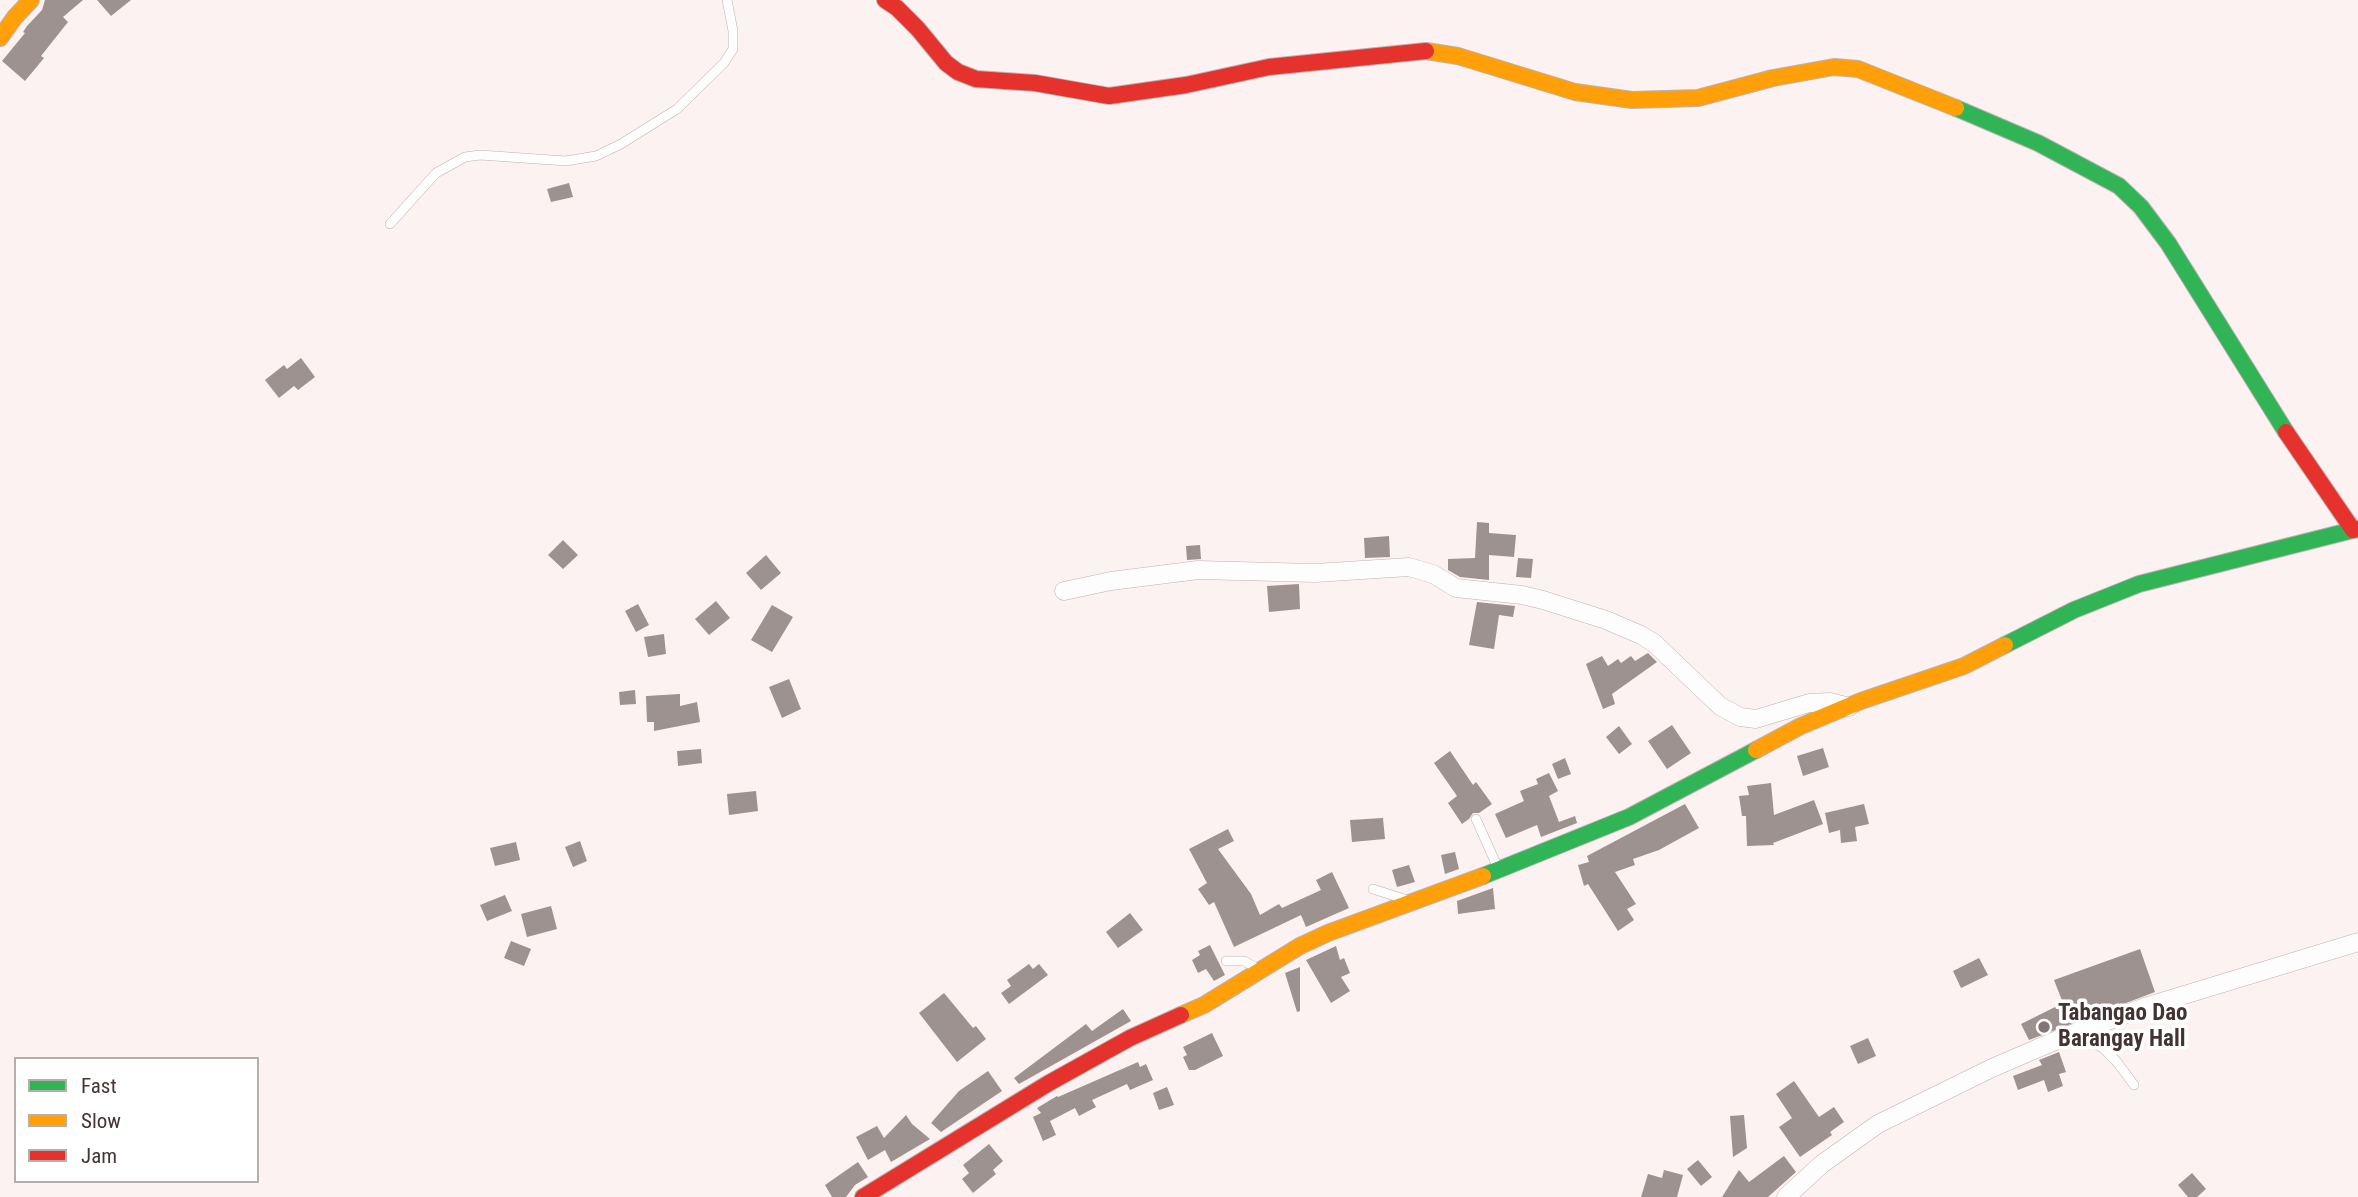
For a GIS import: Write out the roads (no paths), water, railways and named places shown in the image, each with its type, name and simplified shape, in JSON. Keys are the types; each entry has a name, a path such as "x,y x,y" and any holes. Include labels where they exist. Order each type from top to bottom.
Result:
{"street":[{"path":"0,38 31,0"},
{"path":"863,1197 1049,1083 1130,1038 1203,1005 1300,946 1629,817 1801,726 1964,666 2074,610 2139,584 2356,529 2284,429 2175,253 2141,207 2119,186 2038,143 1882,77 1858,69 1834,67 1773,78 1698,98 1632,100 1575,92 1458,56 1430,51 1269,67 1186,85 1109,96 1035,83 976,79 958,72 946,63 911,22 885,0"},
{"path":"1064,591 1198,570 1315,573 1409,567 1423,569 1456,588 1544,600 1606,620 1641,635 1654,643 1720,706 1740,718 1756,719 1809,704 1830,702 1849,707"},
{"path":"1786,1197 1822,1164 1878,1124 1992,1068 2075,1032 2148,1006 2358,942"}],"lane":[{"path":"390,224 436,173 465,158 480,155 566,161 596,156 621,144 677,109 724,63 733,49 733,31 727,0"},
{"path":"1476,820 1499,870"},
{"path":"1373,889 1412,902"},
{"path":"1226,961 1244,961 1260,970"},
{"path":"2075,1032 2104,1049 2134,1085"}],"place":[{"name":"Tabangao Dao Barangay Hall","path":"2044,1027"}]}
